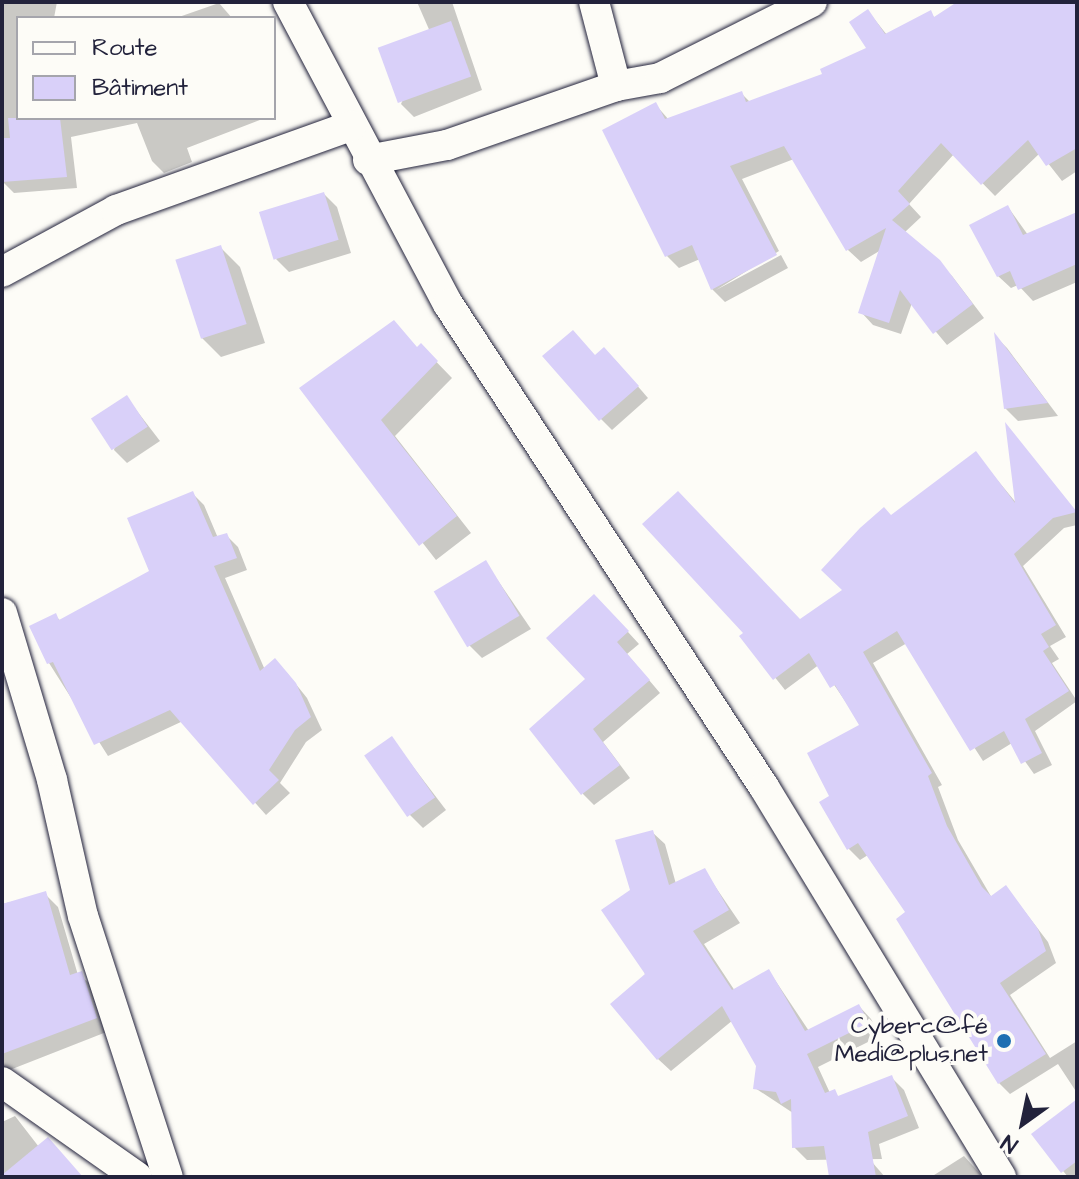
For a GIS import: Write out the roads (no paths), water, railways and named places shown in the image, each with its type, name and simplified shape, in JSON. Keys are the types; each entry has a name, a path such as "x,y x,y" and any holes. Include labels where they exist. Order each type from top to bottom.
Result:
{"street":[{"path":"288,2 368,160 448,304 764,787 1001,1177"},
{"path":"594,2 616,86"},
{"path":"368,160 447,145 616,86 660,78 812,2"},
{"path":"2,272 116,210 351,126"},
{"path":"2,613 52,780 83,916 168,1177"},
{"path":"2,1082 137,1177"}],"place":[{"name":"Cyberc@fé Medi@plus.net","path":"1004,1041"}]}
